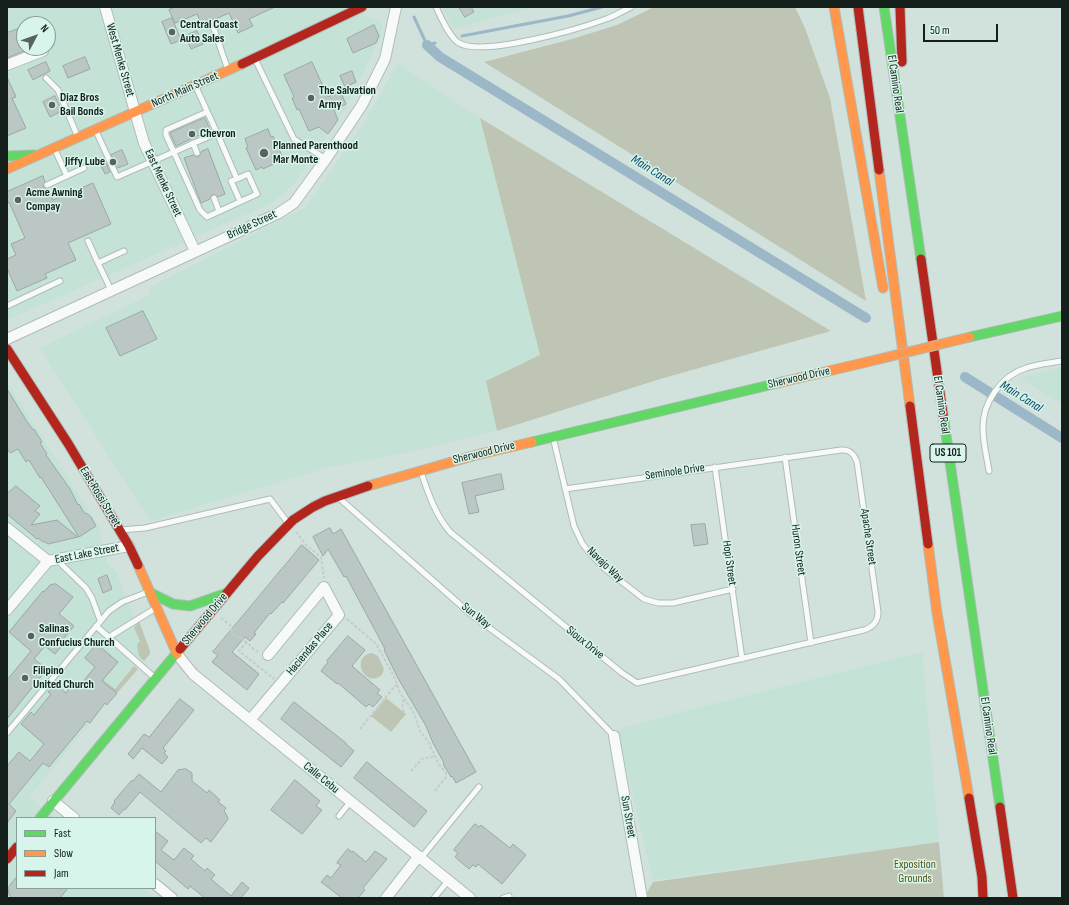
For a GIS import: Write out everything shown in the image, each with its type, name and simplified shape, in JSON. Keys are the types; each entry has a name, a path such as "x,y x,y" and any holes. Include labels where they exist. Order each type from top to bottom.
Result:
{"main road":[{"name":"North Main Street","path":"7,170 255,58 362,7"},
{"path":"834,7 844,53 884,294"},
{"name":"US 101","path":"858,7 937,613 982,877 984,898"},
{"name":"El Camino Real","path":"884,7 1013,898"},
{"path":"900,7 905,154"},
{"path":"7,156 41,155"},
{"name":"Sherwood Drive","path":"41,817 258,556 288,524 323,501 421,470 553,436 1062,316"},
{"name":"East Rossi Street","path":"7,349 69,445 130,546 177,654"},
{"path":"893,349 937,613"},
{"path":"149,592 173,604 190,606 227,593"},
{"path":"7,859 16,848"}],"street":[{"name":"West Menke Street","path":"105,7 135,112"},
{"name":"Bridge Street","path":"7,339 279,213 294,203 326,159 362,104 385,59 396,7"},
{"path":"7,65 29,56"},
{"name":"East Menke Street","path":"135,112 144,142 195,251"},
{"name":"East Lake Street","path":"7,528 52,560 130,546"},
{"path":"7,610 52,560"},
{"path":"268,655 324,587"},
{"name":"Haciendas Place","path":"250,720 339,615 324,587"},
{"name":"Calle Cebu","path":"177,654 193,674 470,898"},
{"name":"Sun Street","path":"614,736 642,898"},
{"path":"53,801 73,817"},
{"path":"386,898 420,857"},
{"path":"156,885 172,898"}],"lane":[{"path":"436,7 451,35 457,42 467,47 476,48 511,44 579,28 608,18 631,7"},
{"path":"214,29 228,70"},
{"path":"255,58 294,139 326,159"},
{"path":"46,78 58,90 78,138"},
{"path":"196,85 237,178"},
{"path":"208,112 193,121 166,130 166,134 200,210 206,217 257,194 248,174 231,181 240,201"},
{"path":"95,130 117,177 174,152 200,137 217,133"},
{"path":"189,143 197,153"},
{"path":"54,149 67,176"},
{"path":"47,185 84,168"},
{"path":"214,198 219,211"},
{"path":"88,241 111,290"},
{"path":"98,263 124,251"},
{"path":"7,306 60,280"},
{"path":"989,471 983,428 985,411 990,398 1004,381 1025,368 1062,361"},
{"name":"Navajo Way","path":"553,436 574,526 582,543 604,568 644,599 658,604 665,604 733,589"},
{"name":"Apache Street","path":"785,457 844,450 854,454 857,462 878,612 877,621 870,628 811,643"},
{"name":"Seminole Drive","path":"566,489 785,457"},
{"name":"Huron Street","path":"785,457 811,643"},
{"name":"Hopi Street","path":"715,467 742,659"},
{"name":"Sioux Drive","path":"421,470 434,508 443,524 450,532 634,682 640,683 811,643"},
{"name":"Sun Way","path":"336,496 473,616 559,679 614,736"},
{"path":"120,530 145,528 270,499 288,524"},
{"path":"52,560 86,588 92,598 100,620"},
{"path":"7,733 100,620 112,608 149,592"},
{"path":"109,637 156,608"},
{"path":"96,626 156,678"},
{"path":"420,857 479,787"},
{"path":"338,816 351,801"},
{"path":"434,898 448,881"}],"path":[{"path":"288,524 307,546 322,557 324,587"},
{"path":"213,611 230,625 234,636 240,636 254,651 268,655"},
{"path":"339,615 350,621 376,644 394,676 400,693 410,705 418,727 429,742 434,756 447,775 435,791"},
{"path":"247,642 239,651 280,684"},
{"path":"360,729 395,686 398,685"},
{"path":"404,712 402,703 405,699"},
{"path":"411,771 422,759 434,756"}],"shaded area":[{"path":"7,7 347,7 382,23 381,37 345,109 294,184 272,203 7,320"},
{"path":"443,7 533,7 453,29"},
{"path":"398,63 480,118 540,356 486,381 497,431 405,453 326,468 150,521 40,348 150,295 149,288 306,207 366,120"},
{"path":"1062,366 1062,404 1020,378"},
{"path":"7,382 98,525 107,564 115,570 149,651 29,797 54,817 16,817 16,889 144,889 155,898 10,898 7,896"},
{"path":"922,652 939,842 653,880 617,730 677,713"}],"green space":[{"path":"654,7 795,7 805,28 830,98 866,301 484,62 572,39 617,25"},
{"path":"480,118 831,331 660,379 497,431 486,381 540,355"},
{"path":"139,621 150,651 150,654 144,661 139,656 137,645 140,641 134,628"},
{"path":"372,653 378,656 384,669 382,675 376,678 370,678 365,675 361,665 365,655"},
{"path":"134,666 138,669 117,693 102,681 103,680 115,689"},
{"path":"386,698 406,714 391,732 371,716"},
{"name":"Exposition Grounds","path":"939,842 944,898 644,898 653,882"}],"building":[{"path":"175,7 275,7 249,19 253,26 238,33 229,13 202,25 197,14 175,23 169,10"},
{"path":"459,7 471,7 474,12 465,17"},
{"path":"172,18 181,40 171,44 162,22"},
{"path":"374,25 379,36 376,43 353,53 347,39"},
{"path":"16,30 16,54 7,58 7,33"},
{"path":"197,31 203,44 191,49 185,36"},
{"path":"85,57 90,69 68,78 63,66"},
{"path":"46,62 50,71 33,80 28,70"},
{"name":"The Salvation Army","path":"312,62 328,97 340,91 346,104 334,110 338,120 328,134 319,127 309,131 299,109 297,110 292,98 294,97 284,75"},
{"path":"352,71 356,82 345,87 340,76"},
{"path":"7,77 16,97 12,98 26,128 7,136"},
{"name":"Diaz Bros Bail Bonds","path":"55,96 62,111 50,117 43,102"},
{"path":"205,118 210,130 176,146 170,133"},
{"name":"Planned Parenthood Mar Monte","path":"268,129 271,137 273,136 283,158 263,169 262,167 256,170 246,148 248,147 245,139"},
{"path":"208,149 225,194 218,197 213,194 210,199 201,203 184,158 193,155 198,157 201,152"},
{"path":"122,150 128,164 118,168 111,155"},
{"path":"104,159 110,172 105,174 99,161"},
{"path":"43,176 45,182 43,186 48,189 53,200 93,183 111,224 68,243 76,260 45,274 47,278 17,291 7,268 7,259 16,255 11,244 25,238 9,202 7,203 7,192"},
{"path":"143,311 157,339 120,356 106,328"},
{"path":"7,389 26,420 42,442 40,443 47,454 46,455 70,489 78,505 79,504 85,514 86,513 91,517 96,526 79,537 29,460 26,462 18,449 10,453 7,448"},
{"path":"501,474 504,489 475,496 479,512 469,514 462,483"},
{"path":"16,486 40,506 35,511 40,514 31,525 57,520 78,537 48,544 38,538 37,539 7,514 7,494"},
{"path":"705,524 708,544 694,546 691,525"},
{"path":"330,528 333,534 341,529 476,772 456,783 443,764 444,763 426,726 399,680 384,650 385,649 346,576 344,577 328,549 323,556 313,537"},
{"path":"302,545 319,560 283,603 282,602 271,614 270,613 254,633 256,634 250,641 245,637 232,652 259,674 247,690 212,662 218,655 213,652"},
{"path":"107,575 112,589 103,593 98,579"},
{"path":"56,584 73,597 59,614 74,626 58,645 61,647 55,654 45,646 34,659 47,669 7,719 7,680 31,651 9,632 43,591 44,592 50,585"},
{"path":"348,636 365,650 352,666 380,690 377,693 382,697 373,707 369,704 366,707 338,683 337,684 321,671 328,662 327,661"},
{"path":"97,644 118,662 102,681 117,693 107,705 105,703 90,723 87,721 49,767 43,763 9,804 16,811 7,823 7,766 19,752 30,761 44,744 21,724 31,712 34,715 51,694 48,692 55,684 66,693 71,686 76,690 95,667 85,658"},
{"path":"180,699 194,710 163,748 166,751 164,753 168,757 162,764 142,748 133,759 128,754 144,734 149,737"},
{"path":"294,702 354,751 341,767 281,719"},
{"path":"367,762 427,811 414,827 354,778"},
{"path":"186,769 192,773 192,781 207,793 209,790 220,800 218,802 226,808 224,811 228,819 211,842 206,838 201,843 140,792 119,815 111,808 115,802 114,801 139,774 161,792 178,770"},
{"path":"295,780 320,801 316,806 322,810 302,834 271,810"},
{"path":"475,824 479,827 481,825 510,848 513,844 526,855 502,884 478,864 476,867 473,865 469,869 455,857 458,853 454,850"},
{"path":"156,832 168,841 161,850 174,860 184,848 194,856 191,859 205,871 207,868 215,875 211,879 231,896 242,882 249,888 241,898 205,898 190,886 188,889 156,862"},
{"path":"348,849 352,852 353,851 366,862 375,851 387,859 363,888 365,890 358,898 342,898 321,882 327,875 331,878 341,865 337,863"},
{"path":"16,878 16,889 67,889 60,898 13,898 9,895 8,888"}],"waterway":[{"path":"462,36 568,16 602,7"},
{"path":"414,17 427,45 435,43"},
{"name":"Main Canal","path":"427,45 440,57 866,318"},
{"name":"Main Canal","path":"965,377 1062,438"}],"traffic: fast":[{"path":"884,7 921,259"},
{"path":"7,156 34,155"},
{"path":"970,337 1062,316"},
{"path":"532,442 782,382"},
{"path":"944,421 1000,807"},
{"path":"149,592 173,604 190,606 227,593"},
{"path":"41,817 180,649"}],"traffic: slow":[{"path":"834,7 883,288"},
{"path":"7,169 242,64"},
{"path":"879,170 910,406"},
{"path":"867,362 970,337"},
{"path":"782,382 867,362"},
{"path":"368,486 476,455 532,442"},
{"path":"928,544 937,613 969,798"},
{"path":"138,565 177,654"}],"traffic: jam":[{"path":"242,64 362,7"},
{"path":"858,7 879,170"},
{"path":"900,7 902,62"},
{"path":"921,259 944,421"},
{"path":"7,349 69,445 129,546 138,565"},
{"path":"910,406 928,544"},
{"path":"180,649 258,556 293,520 325,501 368,486"},
{"path":"969,798 982,877 983,898"},
{"path":"1000,807 1013,898"},
{"path":"7,859 16,848"}],"place":[{"name":"Central Coast Auto Sales","path":"172,32"},
{"name":"The Salvation Army","path":"311,98"},
{"name":"Diaz Bros Bail Bonds","path":"52,105"},
{"name":"Chevron","path":"192,134"},
{"name":"Planned Parenthood Mar Monte","path":"264,153"},
{"name":"Jiffy Lube","path":"113,162"},
{"name":"Acme Awning Compay","path":"18,200"},
{"name":"Salinas Confucius Church","path":"31,636"},
{"name":"Filipino United Church","path":"25,678"}]}
